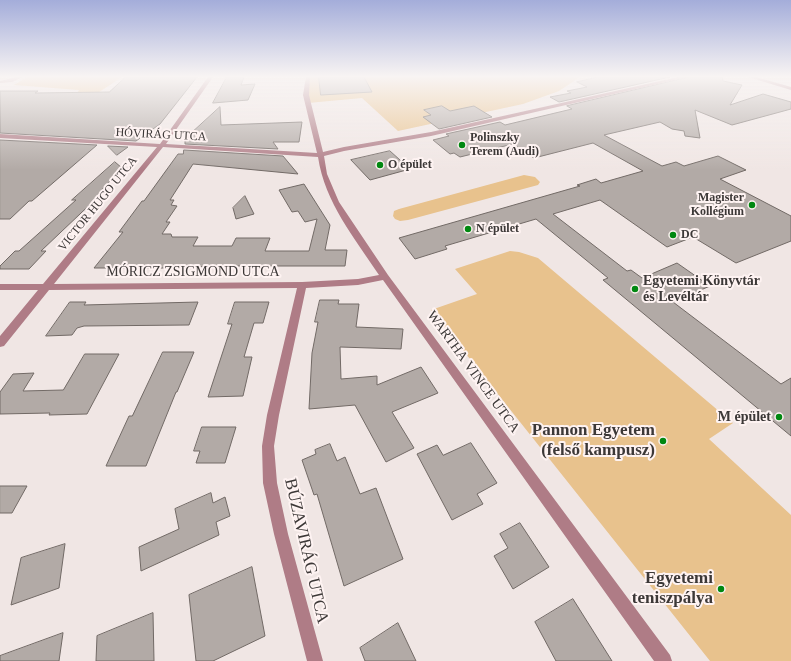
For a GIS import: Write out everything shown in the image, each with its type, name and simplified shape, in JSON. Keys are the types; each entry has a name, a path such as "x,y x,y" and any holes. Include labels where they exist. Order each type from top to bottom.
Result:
{"street":[{"name":"VICTOR HUGO UTCA","path":"0,343 161,146 189,108"},
{"name":"WARTHA VINCE UTCA","path":"309,108 321,155 324,174 336,202 385,277 664,661"},
{"name":"HÓVIRÁG UTCA","path":"0,136 321,155 344,149 431,134 548,108"},
{"name":"MÓRICZ ZSIGMOND UTCA","path":"0,287 302,285 358,282 385,277"},
{"name":"BÚZAVIRÁG UTCA","path":"302,285 273,415 268,446 270,483 281,534 314,661"}],"shaded area":[{"path":"373,108 505,108 398,131"},
{"path":"524,175 535,177 540,182 538,185 408,220 400,221 395,219 393,216 394,211 399,209"},
{"path":"510,251 519,252 538,258 733,423 709,439 791,515 791,661 710,661 431,310 477,294 455,269"}],"building":[{"path":"0,108 173,108 160,124 136,141 0,133"},
{"path":"219,108 221,125 302,122 299,142 273,142 278,149 185,144 185,139"},
{"path":"445,108 450,111 465,108 477,108 492,117 439,129 423,117 431,115 424,110"},
{"path":"570,108 791,108 732,125 695,110 700,138 685,136 684,131 672,129 660,122 604,135 662,166 676,162 684,166 718,156 746,170 720,179 791,216 791,241 736,263 693,237 667,247 600,200 553,214 627,271 631,270 642,278 677,263 710,286 673,302 781,384 791,378 791,436 603,280 608,278 536,219 445,246 447,249 415,259 399,238 580,186 577,185 596,179 601,183 643,171 593,143 534,158 513,144 460,157 454,153 450,154 433,140 449,136 446,134 500,122 505,125 572,109"},
{"path":"0,140 97,145 32,201 29,201 10,219 0,219"},
{"path":"108,146 128,147 117,155"},
{"path":"184,150 283,156 298,174 193,164 170,200 174,200 171,205 177,206 166,222 170,222 162,234 171,234 172,237 198,237 193,246 232,246 236,238 270,238 265,251 309,251 317,219 305,222 298,211 292,212 279,190 304,184 330,225 325,250 347,250 345,266 94,268 123,232 119,232 142,201 144,201 178,154 183,154"},
{"name":"O épület","path":"390,151 410,169 370,180 351,160"},
{"path":"115,162 122,168 98,194 100,195 41,251 46,251 29,269 0,269 0,266 15,251 19,251 76,200 72,200"},
{"path":"245,196 254,214 236,219 233,208"},
{"path":"320,300 339,300 338,304 359,304 356,327 403,329 401,349 340,347 341,379 377,376 377,385 421,367 438,393 392,412 414,448 386,462 355,405 309,409 312,353 318,322 315,322"},
{"path":"70,302 86,302 84,305 198,302 189,325 84,326 77,328 72,335 46,336"},
{"path":"235,302 269,302 263,323 254,323 244,357 252,357 243,396 208,397 232,324 228,324"},
{"path":"163,352 194,352 146,466 106,466 129,416 132,416"},
{"path":"85,354 119,354 87,414 0,414 0,392 13,374 34,373 23,391 63,390"},
{"path":"202,427 236,427 225,463 196,463 200,451 194,451"},
{"path":"471,443 497,483 477,494 483,504 452,520 417,454 437,445 443,455"},
{"path":"330,444 337,461 345,457 360,494 376,488 403,559 344,586 317,494 314,495 302,460 316,454 315,450"},
{"path":"0,486 27,486 12,513 0,513"},
{"path":"211,493 213,503 225,497 230,516 216,522 219,535 141,571 139,547 179,529 175,509"},
{"path":"520,523 549,567 513,589 494,556 508,548 500,534"},
{"path":"65,544 59,588 11,605 21,558"},
{"path":"252,567 265,636 213,661 196,661 189,595"},
{"path":"573,599 612,661 556,661 535,622"},
{"path":"153,613 154,661 96,661 97,636"},
{"path":"398,623 416,661 365,661 360,648"},
{"path":"63,633 59,661 0,661 0,656"}],"place":[{"name":"Polinszky Terem (Audi)","path":"462,145"},
{"name":"O épület","path":"380,165"},
{"name":"Magister Kollégium","path":"752,205"},
{"name":"N épület","path":"468,229"},
{"name":"DC","path":"673,235"},
{"name":"Egyetemi Könyvtár és Levéltár","path":"635,289"},
{"name":"M épület","path":"779,417"},
{"name":"Pannon Egyetem (felső kampusz)","path":"663,441"},
{"name":"Egyetemi teniszpálya","path":"721,589"}]}
